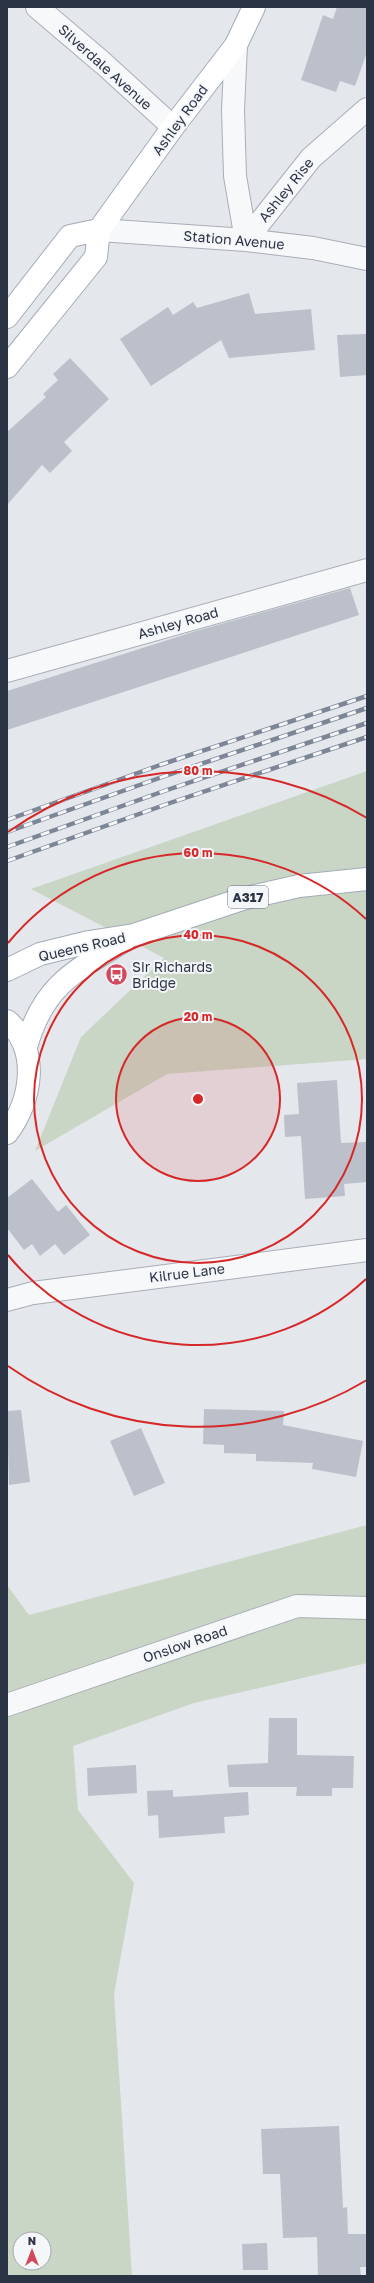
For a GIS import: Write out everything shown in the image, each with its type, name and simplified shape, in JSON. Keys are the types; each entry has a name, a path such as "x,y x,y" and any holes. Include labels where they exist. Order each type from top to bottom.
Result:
{"main road":[{"name":"Ashley Road","path":"99,230 155,154 172,127 236,45 254,7"},
{"path":"7,317 70,236 99,230 96,257 7,367"},
{"name":"Queens Road","path":"7,970 40,954 89,942 134,935 242,899 299,886 367,879"},
{"name":"Queens Road","path":"26,1048 32,1025 54,990 79,968 134,935"},
{"path":"7,1021 15,1028 26,1048 29,1074 25,1099 7,1133"}],"street":[{"name":"Silverdale Avenue","path":"37,7 104,64 172,127"},
{"name":"Ashley Rise","path":"236,45 232,110 235,176 246,240"},
{"name":"Ashley Rise","path":"246,240 311,158 367,109"},
{"name":"Station Avenue","path":"99,230 246,240 313,248 367,259"},
{"name":"Ashley Road","path":"7,671 358,572"},
{"name":"Kilrue Lane","path":"7,1300 33,1293 367,1250"},
{"name":"Onslow Road","path":"7,1705 297,1606 367,1608"}],"green space":[{"path":"367,771 367,1059 167,1074 35,1151 81,1037 164,958 31,889"},
{"path":"367,1525 367,1663 194,1703 73,1746 78,1810 134,1883 114,1994 132,2276 7,2276 7,1585 29,1615"}],"building":[{"path":"337,7 367,7 367,52 355,86 340,81 336,92 301,80 323,15 333,19"},
{"path":"249,293 255,314 311,309 315,350 229,358 221,340 151,386 120,339 168,307 173,315 193,302 197,308"},
{"path":"367,334 367,375 340,377 337,335"},
{"path":"70,358 109,399 64,442 72,451 50,473 42,465 7,505 7,432 46,397 43,394 58,380 53,374"},
{"path":"350,588 359,615 7,730 7,691 196,631"},
{"path":"337,1080 341,1143 367,1142 367,1182 344,1184 345,1196 305,1199 301,1136 285,1137 284,1115 299,1114 297,1083"},
{"path":"32,1179 58,1212 66,1205 90,1235 64,1255 55,1244 40,1256 32,1244 24,1250 7,1228 7,1198"},
{"path":"204,1409 284,1411 283,1425 363,1441 356,1477 312,1469 313,1463 256,1461 256,1454 224,1453 224,1445 203,1444"},
{"path":"21,1410 30,1482 9,1485 7,1411"},
{"path":"141,1428 165,1483 134,1496 110,1441"},
{"path":"269,1718 297,1718 297,1755 354,1756 353,1788 332,1788 332,1796 296,1796 297,1787 229,1787 227,1765 268,1763"},
{"path":"136,1765 137,1793 88,1796 87,1768"},
{"path":"173,1790 173,1797 248,1792 249,1815 224,1817 225,1833 159,1838 158,1815 148,1816 147,1791"},
{"path":"339,2126 343,2208 347,2207 348,2234 367,2234 367,2267 360,2267 361,2276 318,2276 317,2237 283,2238 280,2174 263,2174 261,2129"},
{"path":"267,2243 268,2270 243,2270 242,2244"}],"railway":[{"path":"7,820 160,765 367,696"},
{"path":"7,832 165,776 367,708"},
{"path":"7,847 167,790 367,723"},
{"path":"7,861 170,803 367,737"}],"place":[{"name":"Sir Richards Bridge","path":"117,975"}]}
